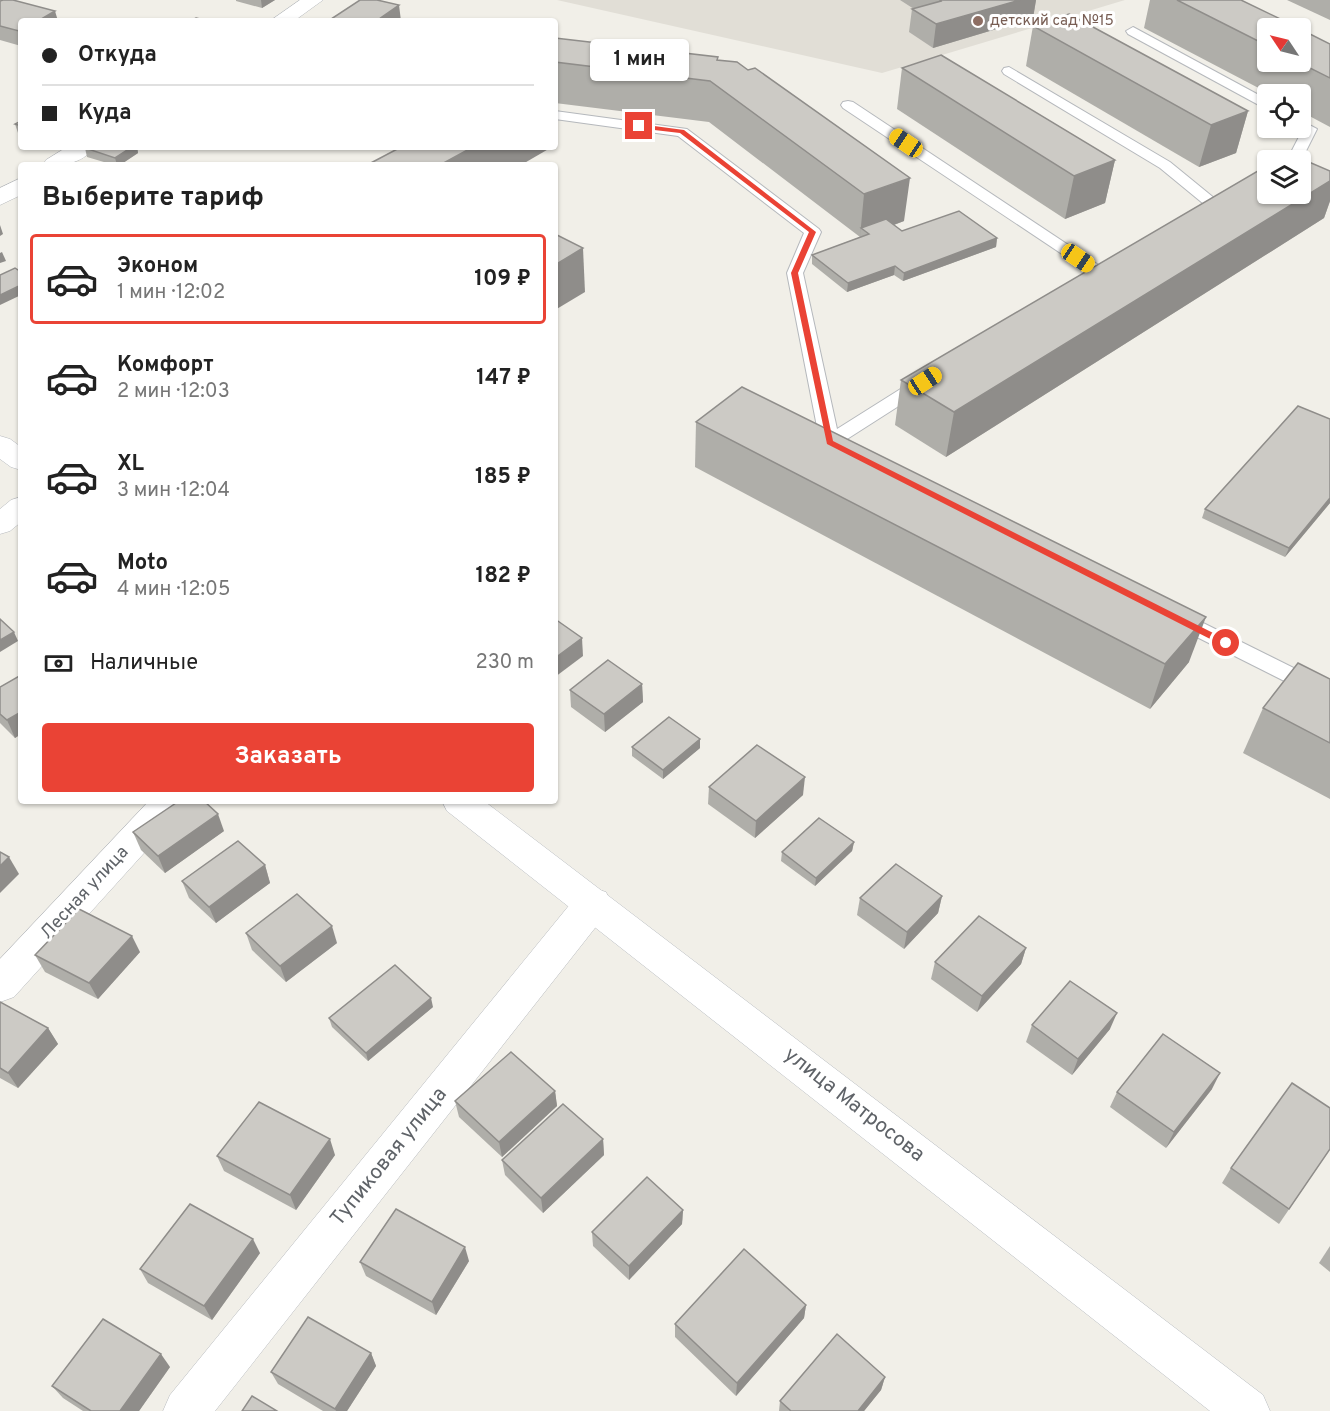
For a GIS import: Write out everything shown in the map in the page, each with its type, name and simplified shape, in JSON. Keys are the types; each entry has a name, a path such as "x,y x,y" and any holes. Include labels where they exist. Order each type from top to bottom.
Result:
{"street":[{"path":"285,18 313,0"},
{"path":"59,162 77,150"},
{"path":"0,198 18,187"},
{"path":"0,445 18,458"},
{"path":"0,524 18,509"},
{"name":"Лесная улица","path":"0,985 167,804"},
{"name":"улица Матросова","path":"463,804 1247,1411"},
{"name":"Тупиковая улица","path":"186,1411 593,903"}],"lane":[{"path":"1133,31 1257,100"},
{"path":"1009,71 1165,165 1211,202"},
{"path":"848,105 1098,270"},
{"path":"558,115 682,132 813,232 795,273 830,442"},
{"path":"1192,213 1228,192"},
{"path":"1078,283 1116,259"},
{"path":"830,442 939,372"},
{"path":"830,442 861,458"},
{"path":"1160,610 1330,696"}],"shaded area":[{"path":"557,0 1125,0 882,73"}],"building":[{"path":"13,0 55,11 43,18 18,18 18,31 0,26 0,1"},
{"path":"360,0 377,0 399,5 380,18 333,18"},
{"path":"940,0 1020,0 936,24 912,9"},
{"path":"1177,0 1241,0 1278,18 1257,18 1257,40"},
{"path":"1069,14 1248,111 1211,125 1033,26"},
{"path":"1311,34 1330,44 1330,78 1311,68"},
{"path":"558,38 718,57 717,60 737,62 748,70 755,68 910,178 864,194 710,81 558,62"},
{"path":"941,55 1115,160 1074,176 902,68"},
{"path":"91,150 127,150 115,158"},
{"path":"395,150 468,150 446,162 373,162"},
{"path":"1311,163 1330,171 1330,181 1311,193"},
{"path":"1257,171 1257,204 1293,204 954,412 901,380"},
{"path":"959,211 997,238 904,273 895,266 848,283 812,255 869,234 861,228 886,219 902,231"},
{"path":"558,236 583,248 558,263"},
{"path":"15,268 18,270 18,286 0,295 0,275"},
{"path":"742,387 1206,617 1165,664 696,422"},
{"path":"1298,406 1330,419 1330,498 1289,548 1205,509"},
{"path":"0,619 14,632 0,640"},
{"path":"558,621 582,638 558,656"},
{"path":"608,660 642,684 604,714 570,690"},
{"path":"1298,663 1330,679 1330,743 1263,708"},
{"path":"18,677 18,714 7,720 0,714 0,687"},
{"path":"669,717 700,739 663,770 632,747"},
{"path":"757,745 805,777 756,821 709,787"},
{"path":"175,804 207,804 218,814 158,856 133,832"},
{"path":"819,818 854,842 816,878 782,852"},
{"path":"238,841 265,865 209,907 182,881"},
{"path":"0,852 9,857 0,866"},
{"path":"896,864 942,896 907,932 860,898"},
{"path":"297,894 332,926 280,966 246,933"},
{"path":"79,909 132,936 89,983 35,955"},
{"path":"979,916 1026,948 982,996 935,962"},
{"path":"395,965 431,998 366,1053 329,1018"},
{"path":"1070,981 1117,1013 1078,1059 1032,1025"},
{"path":"0,1002 48,1028 8,1073 0,1068"},
{"path":"1163,1034 1220,1073 1174,1132 1117,1092"},
{"path":"511,1052 555,1091 499,1142 455,1101"},
{"path":"1292,1083 1330,1108 1330,1149 1289,1209 1231,1168"},
{"path":"259,1102 330,1139 290,1195 217,1156"},
{"path":"563,1104 603,1139 541,1198 502,1160"},
{"path":"647,1177 683,1210 629,1266 592,1232"},
{"path":"190,1204 253,1239 204,1306 140,1269"},
{"path":"396,1209 465,1247 432,1302 360,1262"},
{"path":"744,1249 806,1305 737,1383 675,1324"},
{"path":"308,1317 371,1353 335,1409 271,1372"},
{"path":"103,1319 161,1354 120,1411 91,1411 52,1386"},
{"path":"837,1334 885,1377 858,1411 791,1411 780,1401"},
{"path":"252,1396 277,1411 242,1411"}],"place":[{"name":"детский сад №15","path":"978,21"}],"route":[{"path":"639,126 682,132 813,232 795,273 830,442 1226,643"}]}
